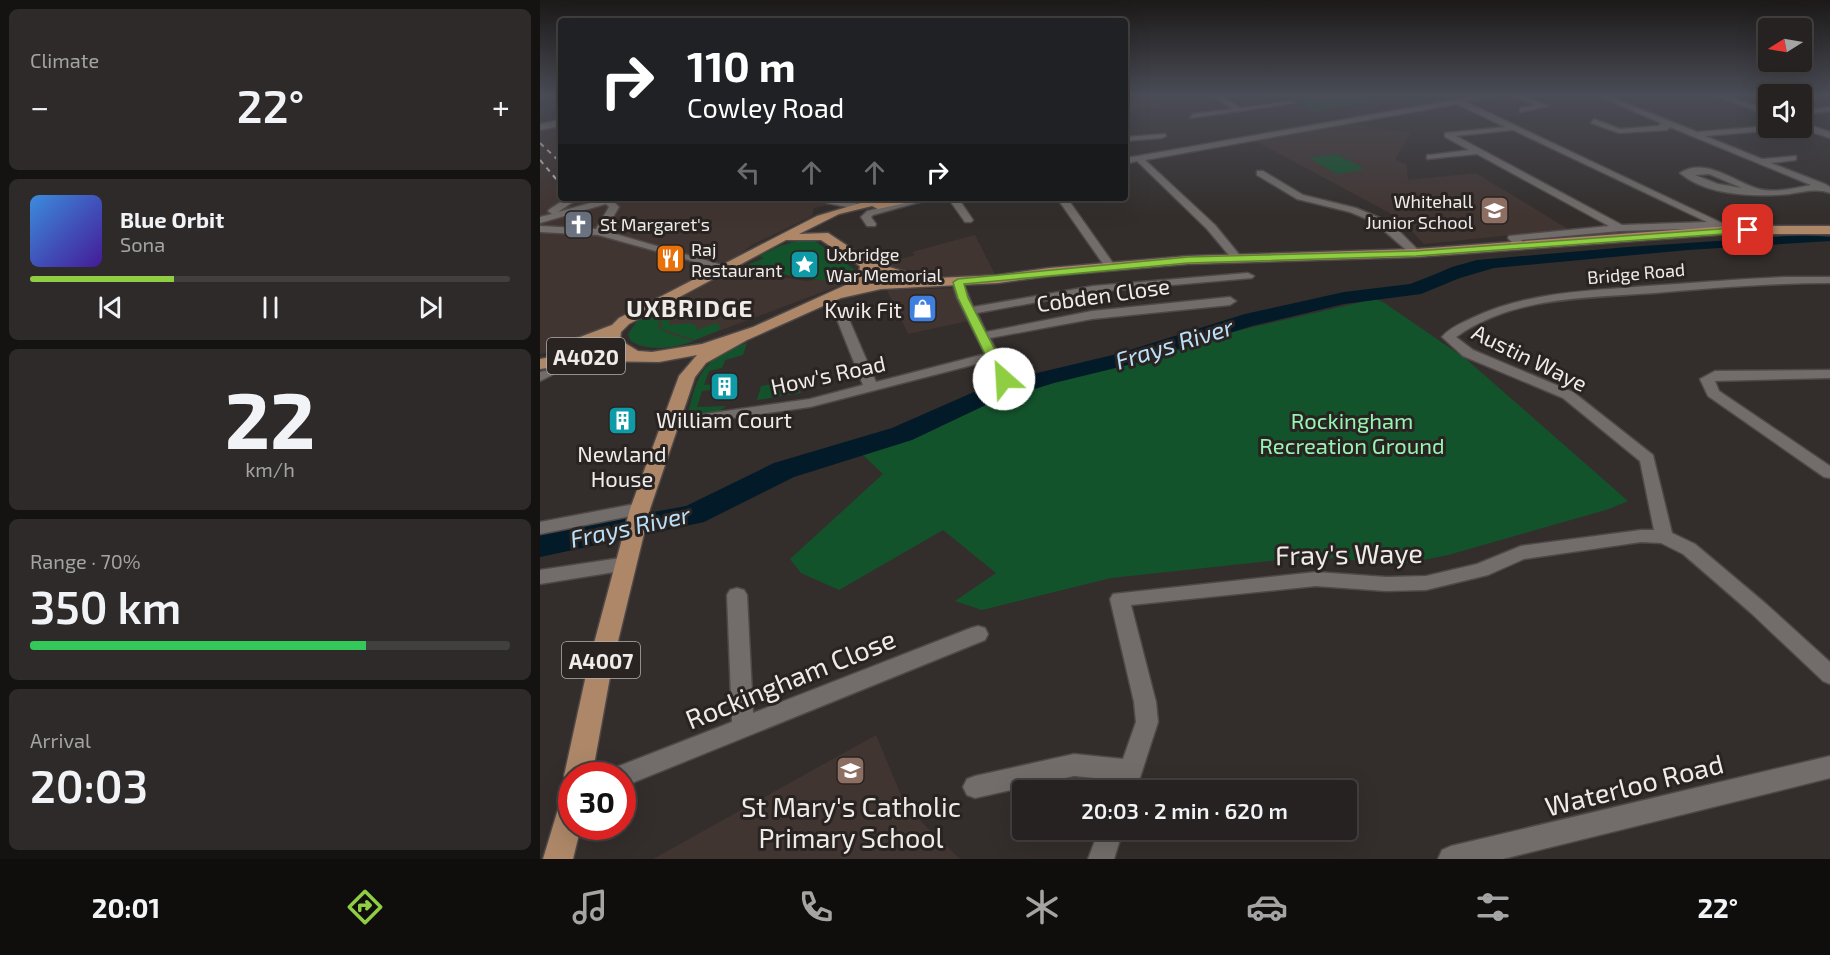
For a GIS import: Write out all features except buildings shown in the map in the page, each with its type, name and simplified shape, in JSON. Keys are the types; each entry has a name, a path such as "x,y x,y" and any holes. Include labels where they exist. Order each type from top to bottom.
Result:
{"main road":[{"name":"A4020","path":"540,356 587,341 617,328 632,317 724,267 821,218 877,201"},
{"path":"903,201 837,217 826,226 823,233 824,236 867,265 925,282"},
{"path":"836,295 869,287 925,282 958,282 1110,266 1237,258 1416,254 1726,228 1830,230"},
{"name":"A4020","path":"766,246 794,237 824,236"},
{"name":"A4020","path":"542,372 576,356 658,357 690,351 746,334 836,295 860,282 866,274 867,265"},
{"name":"A4020","path":"617,328 612,336 614,344 634,355"},
{"name":"A4007","path":"581,762 600,666 639,513 687,376 705,356 746,334"},
{"path":"658,357 678,365 687,376"},
{"path":"558,859 563,840"}],"street":[{"path":"1128,139 1161,136"},
{"path":"1128,160 1264,136"},
{"path":"1450,136 1620,228"},
{"path":"1530,136 1726,228"},
{"path":"1700,136 1826,188"},
{"path":"1430,157 1479,151"},
{"path":"1138,158 1211,227 1237,258"},
{"path":"1762,162 1794,158"},
{"path":"1755,190 1710,171 1684,173 1708,185 1755,190 1792,192 1826,188"},
{"path":"1260,173 1300,197 1353,210 1377,220 1395,233 1416,254"},
{"path":"542,219 569,201"},
{"path":"542,219 606,201"},
{"path":"598,232 614,207 613,201"},
{"path":"821,218 827,201"},
{"path":"837,201 856,206"},
{"path":"871,224 866,217 870,213 917,201"},
{"path":"955,201 968,220"},
{"path":"1064,201 1110,266"},
{"path":"1521,246 1513,238 1620,228 1726,228"},
{"path":"540,229 598,232 724,267"},
{"path":"970,311 1094,289 1248,276"},
{"name":"Bridge Road","path":"1452,334 1484,318 1522,304 1586,295 1690,286 1790,279 1830,280"},
{"path":"958,282 1004,379"},
{"name":"Cobden Close","path":"983,336 1092,315 1214,298 1230,301"},
{"path":"842,317 871,387"},
{"name":"Austin Waye","path":"1452,334 1448,337 1468,353 1568,395 1647,459 1664,537"},
{"name":"How's Road","path":"670,423 800,405 992,356"},
{"path":"1830,374 1715,375 1707,380 1713,393 1830,473"},
{"path":"540,528 639,513"},
{"name":"Fray's Waye","path":"1127,780 1147,722 1145,702 1120,599 1316,579 1386,584 1426,583 1481,570 1521,553 1641,536 1664,537 1689,549 1825,664"},
{"path":"540,577 629,556"},
{"path":"737,595 743,728"},
{"name":"Rockingham Close","path":"636,770 978,634"},
{"path":"975,787 1074,765 1124,780"},
{"name":"Waterloo Road","path":"1455,859 1830,767"},
{"path":"1101,859 1108,840"}],"shaded area":[{"path":"540,136 558,136 558,201 848,201 814,208 812,216 752,245 721,268 585,342 540,354"},
{"path":"1282,136 1409,136 1395,159 1407,165 1408,180 1476,173 1568,229 1424,244 1404,223 1388,212 1255,141"},
{"path":"975,235 995,275 958,277 894,271 884,264 915,255 912,252"},
{"path":"732,269 805,281 858,276 841,285 681,345 659,348 640,346 631,341 628,334 637,321"},
{"path":"963,288 977,319 908,334 887,290"},
{"name":"St Mary's Catholic Primary School","path":"876,735 906,807 960,859 653,859"}],"green space":[{"path":"1336,154 1365,169 1337,174 1309,158"},
{"path":"801,240 815,241 855,270 857,272 855,276 846,279 820,280 752,268 749,264 764,258 759,256 780,246"},
{"path":"679,299 660,318 658,327 667,333 694,341 678,346 654,348 631,341 628,334 637,321"},
{"name":"Rockingham Recreation Ground","path":"1375,299 1383,302 1466,359 1628,501 1609,509 1448,555 1408,563 1375,563 1338,558 1278,560 1111,578 982,610 955,601 996,573 943,530 839,590 801,573 790,559 883,474 863,455 924,433 1007,395 1219,335"},
{"path":"661,319 670,321 669,325 689,323 697,326 696,330 717,323 721,329 695,340 662,329"},
{"path":"747,343 743,355 725,360 722,368 709,371 704,385 718,384 716,389 702,391 697,407 726,406 713,413 688,415 695,387 705,368 721,355"},
{"path":"796,381 801,393 757,400 761,386"}],"water":[{"path":"1805,235 1830,237 1830,241 1688,250 1494,268 1429,287 1420,281 1452,267 1477,260"},
{"path":"617,521 620,524 615,541 540,554 540,534"}],"waterway":[{"name":"Frays River","path":"540,545 693,515 784,470 902,434 983,397 1046,378 1124,359 1245,321 1344,298 1414,290 1460,271"}],"railway":[{"path":"540,143 558,160"},
{"path":"540,160 557,180"}],"place":[{"name":"Whitehall Junior School","path":"1494,211"},
{"name":"St Margaret's","path":"579,224"},
{"name":"Raj Restaurant","path":"670,259"},
{"name":"Uxbridge War Memorial","path":"805,264"},
{"name":"Kwik Fit","path":"923,309"},
{"name":"William Court","path":"724,387"},
{"name":"Newland House","path":"622,421"},
{"name":"St Mary's Catholic Primary School","path":"851,771"}],"district":[{"name":"UXBRIDGE","path":"690,307"}],"route":[{"path":"1004,379 963,298 958,282 1188,260 1416,254 1693,232 1748,230"}]}
